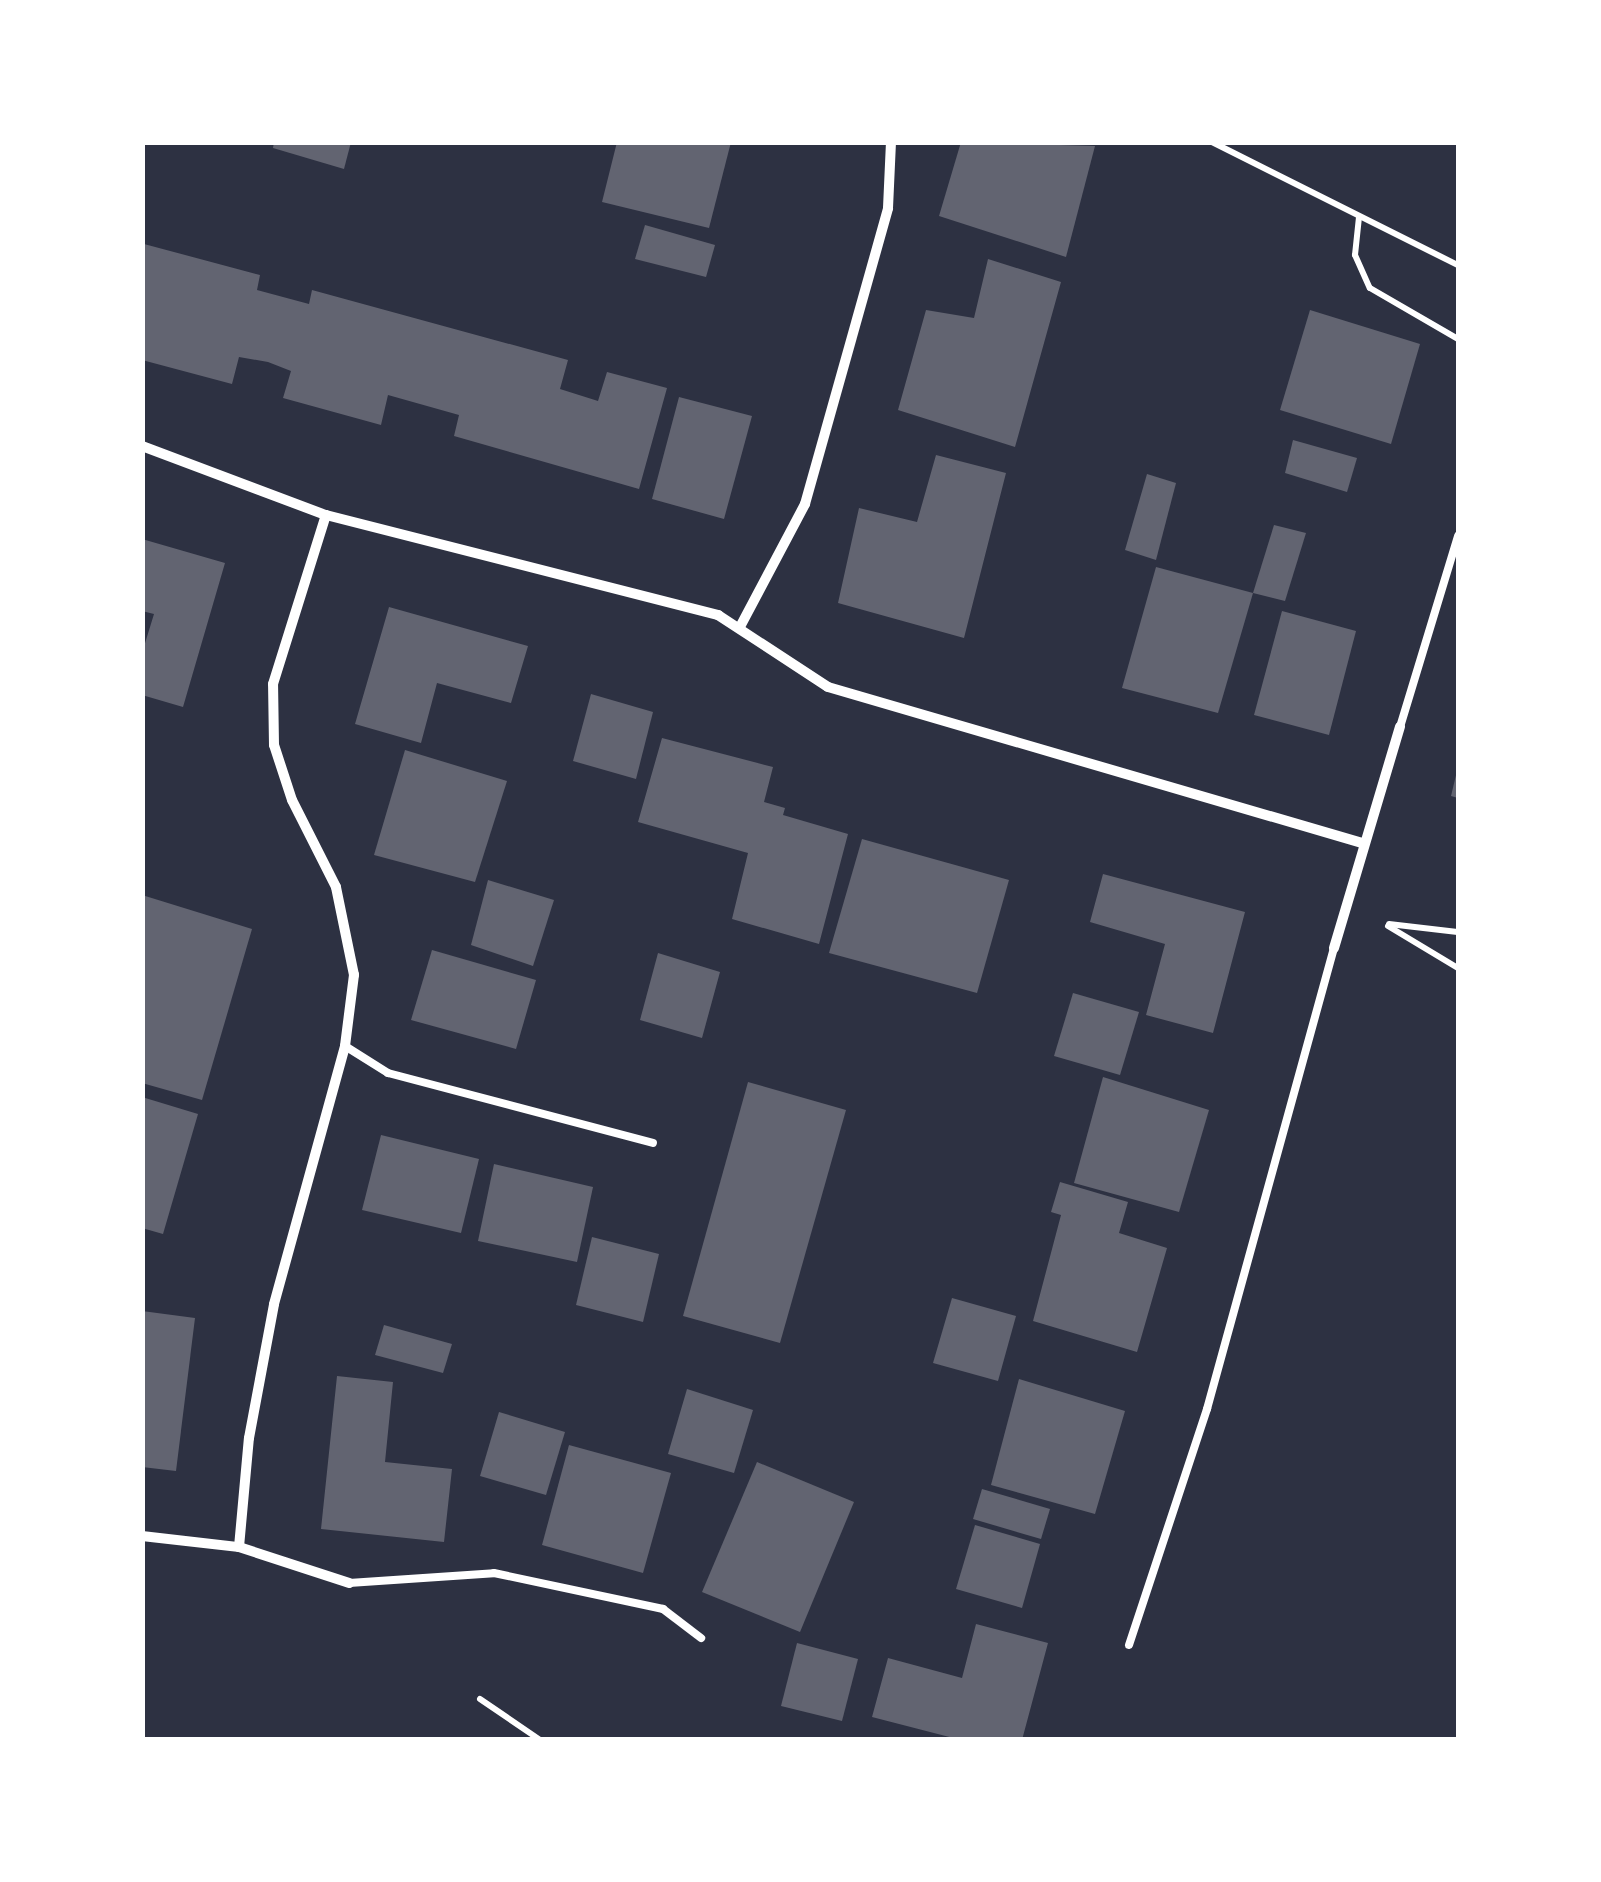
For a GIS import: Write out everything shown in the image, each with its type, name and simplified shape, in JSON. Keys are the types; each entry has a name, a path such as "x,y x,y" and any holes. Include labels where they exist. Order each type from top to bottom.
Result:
{"street":[{"path":"740,625 805,504 888,208 892,142"},
{"path":"142,446 326,515 740,625 828,687 1362,844"},
{"path":"239,1547 249,1438 274,1304 345,1046 354,975 350,933 274,744 273,684 326,515"},
{"path":"1334,948 1400,726"},
{"path":"142,1536 239,1547 350,1583"}],"lane":[{"path":"1400,726 1458,536"},
{"path":"1129,1645 1207,1408 1334,948"},
{"path":"345,1046 388,1073 653,1143"},
{"path":"350,1583 494,1573 663,1609 701,1638"}],"path":[{"path":"1212,142 1458,264"},
{"path":"1359,217 1355,255 1370,288 1458,339"},
{"path":"1458,932 1383,923 1458,968"},
{"path":"480,1699 540,1740"}],"building":[{"path":"274,142 351,142 344,169 273,148"},
{"path":"617,142 731,142 709,228 602,202"},
{"path":"961,142 1095,146 1066,257 939,216"},
{"path":"645,225 715,245 706,277 635,259"},
{"path":"144,244 260,275 257,290 309,304 312,290 568,360 560,389 598,401 607,372 667,388 639,489 454,436 459,415 388,395 381,425 283,398 291,371 268,362 239,357 232,384 142,360"},
{"path":"988,259 1061,282 1015,447 898,410 926,310 974,318"},
{"path":"1310,310 1420,344 1391,444 1280,410"},
{"path":"679,397 752,416 724,519 652,499"},
{"path":"1293,440 1357,458 1347,492 1285,473"},
{"path":"936,455 1006,473 964,638 838,603 859,508 917,522"},
{"path":"1147,474 1176,483 1156,560 1125,550"},
{"path":"1274,525 1306,533 1285,601 1253,593"},
{"path":"142,539 225,563 183,707 142,695 142,653 154,614 142,611"},
{"path":"1156,567 1253,593 1218,713 1122,688"},
{"path":"389,607 528,646 511,703 437,683 421,743 355,724"},
{"path":"1282,611 1356,631 1329,735 1254,715"},
{"path":"591,694 653,712 636,779 573,761"},
{"path":"662,738 773,767 764,802 785,808 783,815 848,834 819,944 732,919 748,853 638,822"},
{"path":"405,750 507,781 475,882 374,855"},
{"path":"1458,771 1458,798 1451,796"},
{"path":"862,839 1009,880 977,993 829,953"},
{"path":"1103,874 1245,912 1213,1033 1146,1015 1165,944 1090,922"},
{"path":"488,880 554,900 533,966 471,945"},
{"path":"142,895 252,929 202,1100 142,1083"},
{"path":"432,950 536,980 516,1049 411,1020"},
{"path":"658,953 720,972 702,1038 640,1020"},
{"path":"1073,993 1139,1012 1120,1075 1054,1056"},
{"path":"1103,1077 1209,1110 1179,1212 1074,1183"},
{"path":"748,1082 846,1110 780,1343 683,1316"},
{"path":"142,1097 198,1114 163,1234 142,1228"},
{"path":"381,1135 479,1159 461,1233 362,1210"},
{"path":"494,1164 593,1187 577,1262 478,1241"},
{"path":"1060,1182 1128,1202 1119,1233 1167,1248 1137,1352 1033,1321 1061,1215 1051,1212"},
{"path":"592,1237 659,1254 643,1322 576,1305"},
{"path":"952,1298 1016,1316 998,1381 933,1363"},
{"path":"142,1311 195,1318 176,1471 142,1467"},
{"path":"384,1325 452,1344 443,1373 375,1355"},
{"path":"337,1376 393,1382 385,1462 452,1469 444,1542 321,1529"},
{"path":"1019,1379 1125,1411 1095,1514 991,1485"},
{"path":"687,1389 753,1410 734,1473 668,1454"},
{"path":"499,1412 565,1432 546,1495 480,1476"},
{"path":"569,1445 671,1473 643,1573 542,1545"},
{"path":"757,1462 854,1502 800,1632 702,1592"},
{"path":"982,1489 1050,1509 1041,1539 973,1519"},
{"path":"975,1525 1040,1544 1022,1608 956,1589"},
{"path":"976,1624 1048,1643 1022,1740 961,1740 872,1717 888,1658 962,1678"},
{"path":"797,1643 858,1659 842,1721 781,1706"}]}
